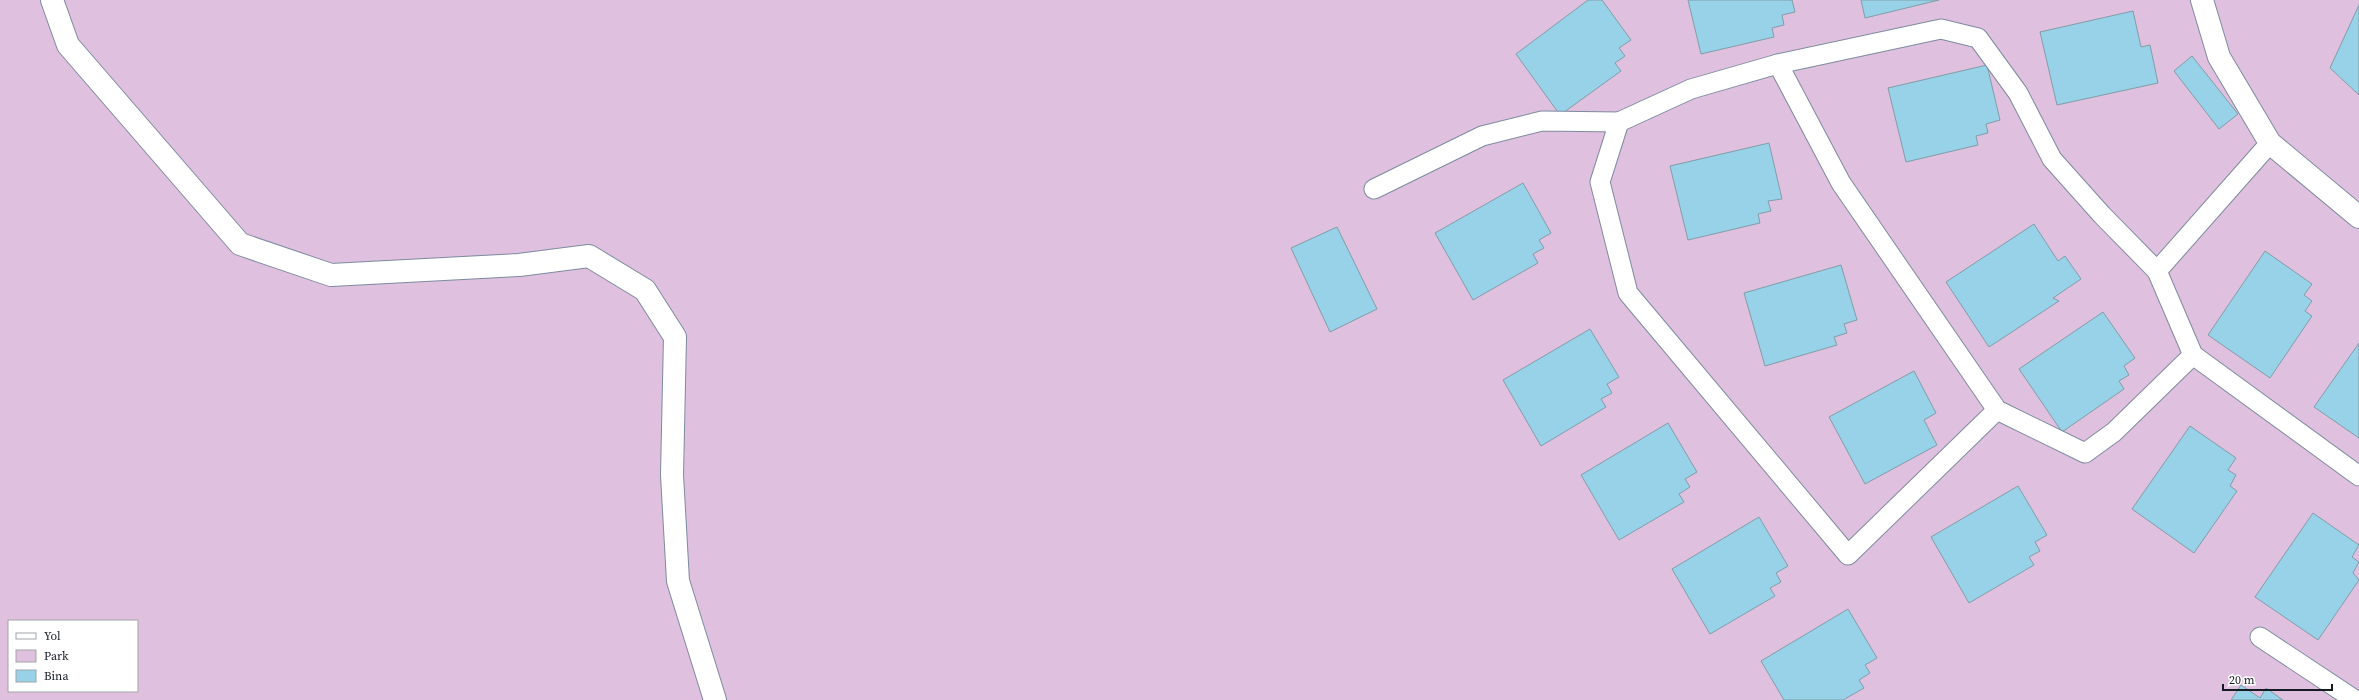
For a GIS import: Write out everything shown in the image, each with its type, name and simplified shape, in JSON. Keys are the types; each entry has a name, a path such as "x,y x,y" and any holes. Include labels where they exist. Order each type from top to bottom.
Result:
{"street":[{"path":"52,0 68,44 240,244 331,275 519,266 588,256 645,290 676,337 672,475 678,580 715,700"},
{"path":"2202,0 2219,56 2270,143 2359,216"}],"lane":[{"path":"1374,189 1482,136 1542,120 1619,122 1690,89 1778,64 1941,29 1978,38 2018,93 2052,159 2102,215 2157,271 2193,356 2359,476"},
{"path":"1778,64 1841,183 1997,410 2085,453 2114,432 2193,356"},
{"path":"1619,122 1600,182 1628,293 1848,555 1997,410"},
{"path":"2157,271 2270,143"},
{"path":"2260,637 2355,700"}],"green space":[{"path":"0,0 2359,0 2359,700 0,700"}],"building":[{"path":"1588,0 1602,0 1631,40 1619,48 1625,56 1615,63 1621,71 1560,115 1516,54"},
{"path":"1688,0 1792,0 1795,12 1782,15 1784,25 1772,28 1774,37 1701,54"},
{"path":"1861,0 1939,0 1865,18"},
{"path":"2359,5 2359,95 2330,68"},
{"path":"2133,11 2141,47 2150,45 2158,83 2057,105 2040,32"},
{"path":"2192,56 2238,114 2219,129 2174,71"},
{"path":"1987,65 2000,120 1986,124 1988,133 1976,136 1978,145 1906,162 1888,88"},
{"path":"1769,143 1782,199 1768,201 1771,211 1758,214 1760,223 1688,240 1670,166"},
{"path":"1523,183 1551,233 1539,240 1544,248 1533,254 1538,263 1473,300 1435,233"},
{"path":"2034,224 2058,261 2065,256 2081,279 2053,298 2059,301 1989,347 1946,282"},
{"path":"1337,227 1377,309 1330,332 1291,248"},
{"path":"2265,251 2312,284 2304,295 2312,301 2305,311 2312,316 2270,378 2208,335"},
{"path":"1841,265 1857,320 1844,324 1847,333 1834,337 1837,345 1765,366 1744,293"},
{"path":"2103,312 2135,358 2124,366 2129,375 2119,381 2124,389 2062,432 2019,369"},
{"path":"1590,329 1619,377 1607,384 1612,393 1601,399 1606,407 1541,446 1503,380"},
{"path":"2359,343 2359,438 2314,407"},
{"path":"1914,371 1936,413 1924,420 1937,445 1865,484 1829,417"},
{"path":"1668,423 1697,472 1685,479 1690,487 1679,494 1684,502 1619,540 1581,475"},
{"path":"2190,426 2236,458 2228,470 2236,475 2230,486 2237,491 2194,553 2132,509"},
{"path":"2018,486 2047,535 2035,542 2040,551 2029,557 2034,565 1969,603 1931,537"},
{"path":"2313,513 2359,545 2352,557 2359,562 2353,573 2359,580 2318,640 2255,597"},
{"path":"1759,517 1788,566 1776,573 1781,582 1770,588 1775,596 1710,634 1672,569"},
{"path":"1848,609 1877,658 1865,665 1870,673 1859,680 1864,688 1843,700 1784,700 1761,661"},
{"path":"2241,685 2260,698 2266,688 2283,700 2231,700"}]}
